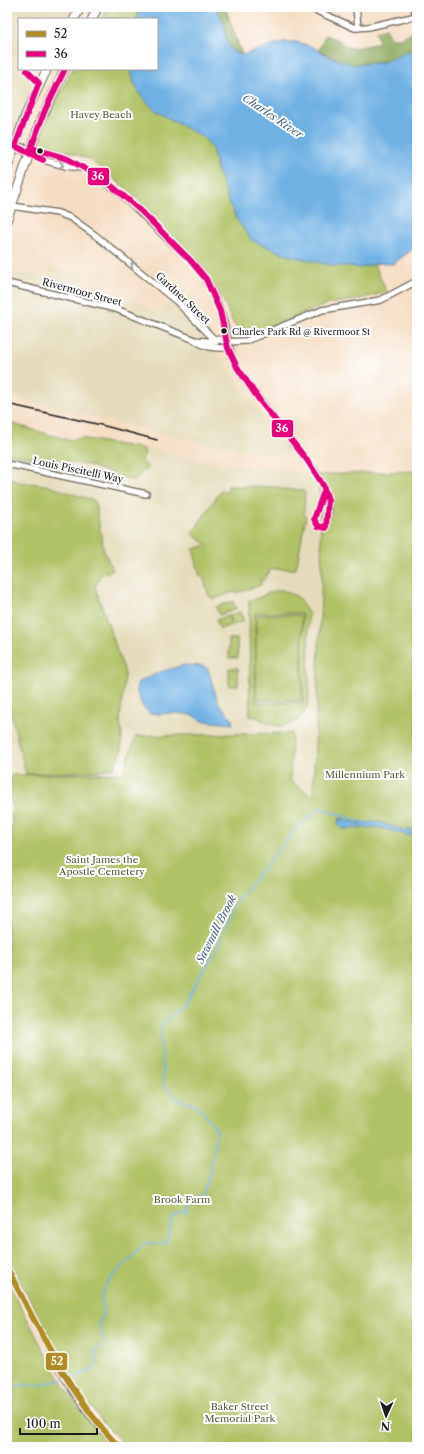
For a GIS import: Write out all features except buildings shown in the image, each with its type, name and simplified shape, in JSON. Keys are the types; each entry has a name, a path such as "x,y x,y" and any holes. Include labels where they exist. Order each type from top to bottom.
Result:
{"highway":[{"path":"75,18 81,7"},
{"path":"92,18 98,7"},
{"path":"7,168 31,100 46,70"},
{"path":"7,220 45,110 65,70"}],"street":[{"path":"308,7 347,26 358,28 416,17 414,7"},
{"path":"356,7 358,28"},
{"path":"14,146 68,159 101,177 118,190 190,260 206,279 218,304 228,345 237,367 260,401 307,460 323,485 328,500 326,528 318,526 314,519 324,491"},
{"name":"Gardner Street","path":"12,206 58,212 71,218 95,235 176,301 213,338 228,345"},
{"name":"Rivermoor Street","path":"7,283 116,309 195,340 228,345 246,341 322,310 381,300 417,281"},
{"name":"Louis Piscitelli Way","path":"7,464 146,494"},
{"path":"7,1268 70,1386 90,1417 119,1447"}],"shaded area":[{"path":"7,7 73,7 68,18 18,18 18,70 39,70 32,84 7,150"},
{"path":"51,267 82,275 83,285 136,300 158,314 170,301 210,343 245,392 244,394 293,454 262,453 189,440 7,396 7,272 48,276"},
{"path":"147,448 210,462 312,475 319,485 322,570 312,811 289,819 292,733 123,773 11,775 7,745 7,452 124,478 139,468 146,461"}],"green space":[{"path":"109,7 141,7 136,18 104,18"},
{"path":"215,7 225,7 242,55 236,53 229,46 223,21"},
{"path":"386,28 391,38 403,38 404,35 417,32 417,48 383,62 349,65 319,50 325,35 340,41 349,48 355,48 379,43 377,33 375,31"},
{"name":"Havey Beach","path":"72,70 131,70 137,87 154,107 177,123 205,137 211,144 216,158 374,264 387,292 356,300 328,304 257,331 247,332 234,325 223,299 199,267 147,208 127,189 89,159 36,140 40,137 46,119"},
{"path":"7,422 68,440 81,438 144,449 145,454 141,460 148,467 135,479 131,480 87,465 7,454"},
{"path":"417,471 417,1447 127,1447 105,1425 85,1400 67,1371 7,1257 7,881 12,834 11,775 123,773 136,736 292,733 290,781 313,797 322,570 319,485 312,475"},
{"path":"7,478 18,482 45,485 95,501 104,552 113,570 100,575 95,587 125,673 120,720 122,735 121,752 114,767 99,771 26,774 7,698"},
{"path":"228,486 279,487 282,489 302,490 305,493 304,514 306,516 296,569 271,569 263,581 260,579 261,585 237,593 233,592 214,599 209,596 203,577 200,576 193,549 208,545 192,534 221,490 227,493"},
{"path":"277,590 282,590 298,597 308,613 308,705 296,721 284,726 270,724 256,717 250,716 249,600 253,600","holes":["255,613 302,613 303,702 256,703"]},
{"path":"233,601 236,609 219,615 216,607"},
{"path":"240,612 244,621 233,625 229,616"},
{"path":"256,615 302,615 302,700 256,700"},
{"path":"228,616 231,625 220,629 216,620"},
{"path":"229,639 237,639 238,658 229,658"},
{"path":"229,668 238,668 238,686 229,686"},
{"path":"7,1280 54,1368 67,1389 96,1429 113,1447 7,1447"}],"water":[{"name":"Charles River","path":"141,7 215,7 223,21 229,46 236,53 242,55 282,42 297,42 313,47 328,56 353,65 383,62 417,48 417,246 393,264 379,263 360,268 350,266 334,266 287,255 251,240 236,218 229,202 216,166 212,148 204,138 156,111 142,97 134,83 131,70 158,70 158,18 136,18"},
{"path":"184,665 203,666 208,669 218,702 232,719 233,724 202,721 192,715 177,713 149,713 143,707 136,690 138,682 160,672"},
{"path":"340,818 358,823 379,822 399,829 417,831 417,835 406,835 378,827 342,829 338,824"}],"waterway":[{"name":"Sawmill Brook","path":"68,1378 91,1371 98,1364 94,1351 105,1342 99,1325 103,1313 101,1296 108,1281 146,1243 166,1243 174,1216 187,1211 189,1202 203,1194 211,1167 217,1130 197,1105 180,1101 164,1085 160,1027 184,1003 215,952 239,898 296,829 319,808 366,823"},
{"name":"Sawmill Brook","path":"7,1391 17,1385 40,1385 65,1379"}],"railway":[{"path":"7,404 101,425 157,440"}],"transit line":[{"name":"36","path":"65,70 45,110 31,148 68,159 106,181 141,211 190,260 206,279 220,311 228,348 237,367 260,401 307,460 323,485 328,500 326,528 318,526 314,519 324,491"},
{"name":"36","path":"27,71 39,83 15,146 43,160"},
{"name":"52","path":"7,1268 44,1339 70,1384 101,1427 119,1447"}],"place":[{"name":"Charles Park Rd @ Rivermoor St","path":"224,331"}],"park label":[{"name":"Millennium Park","path":"365,774"},
{"name":"Saint James the Apostle Cemetery","path":"102,864"},
{"name":"Brook Farm","path":"182,1199"},
{"name":"Baker Street Memorial Park","path":"240,1412"}]}
